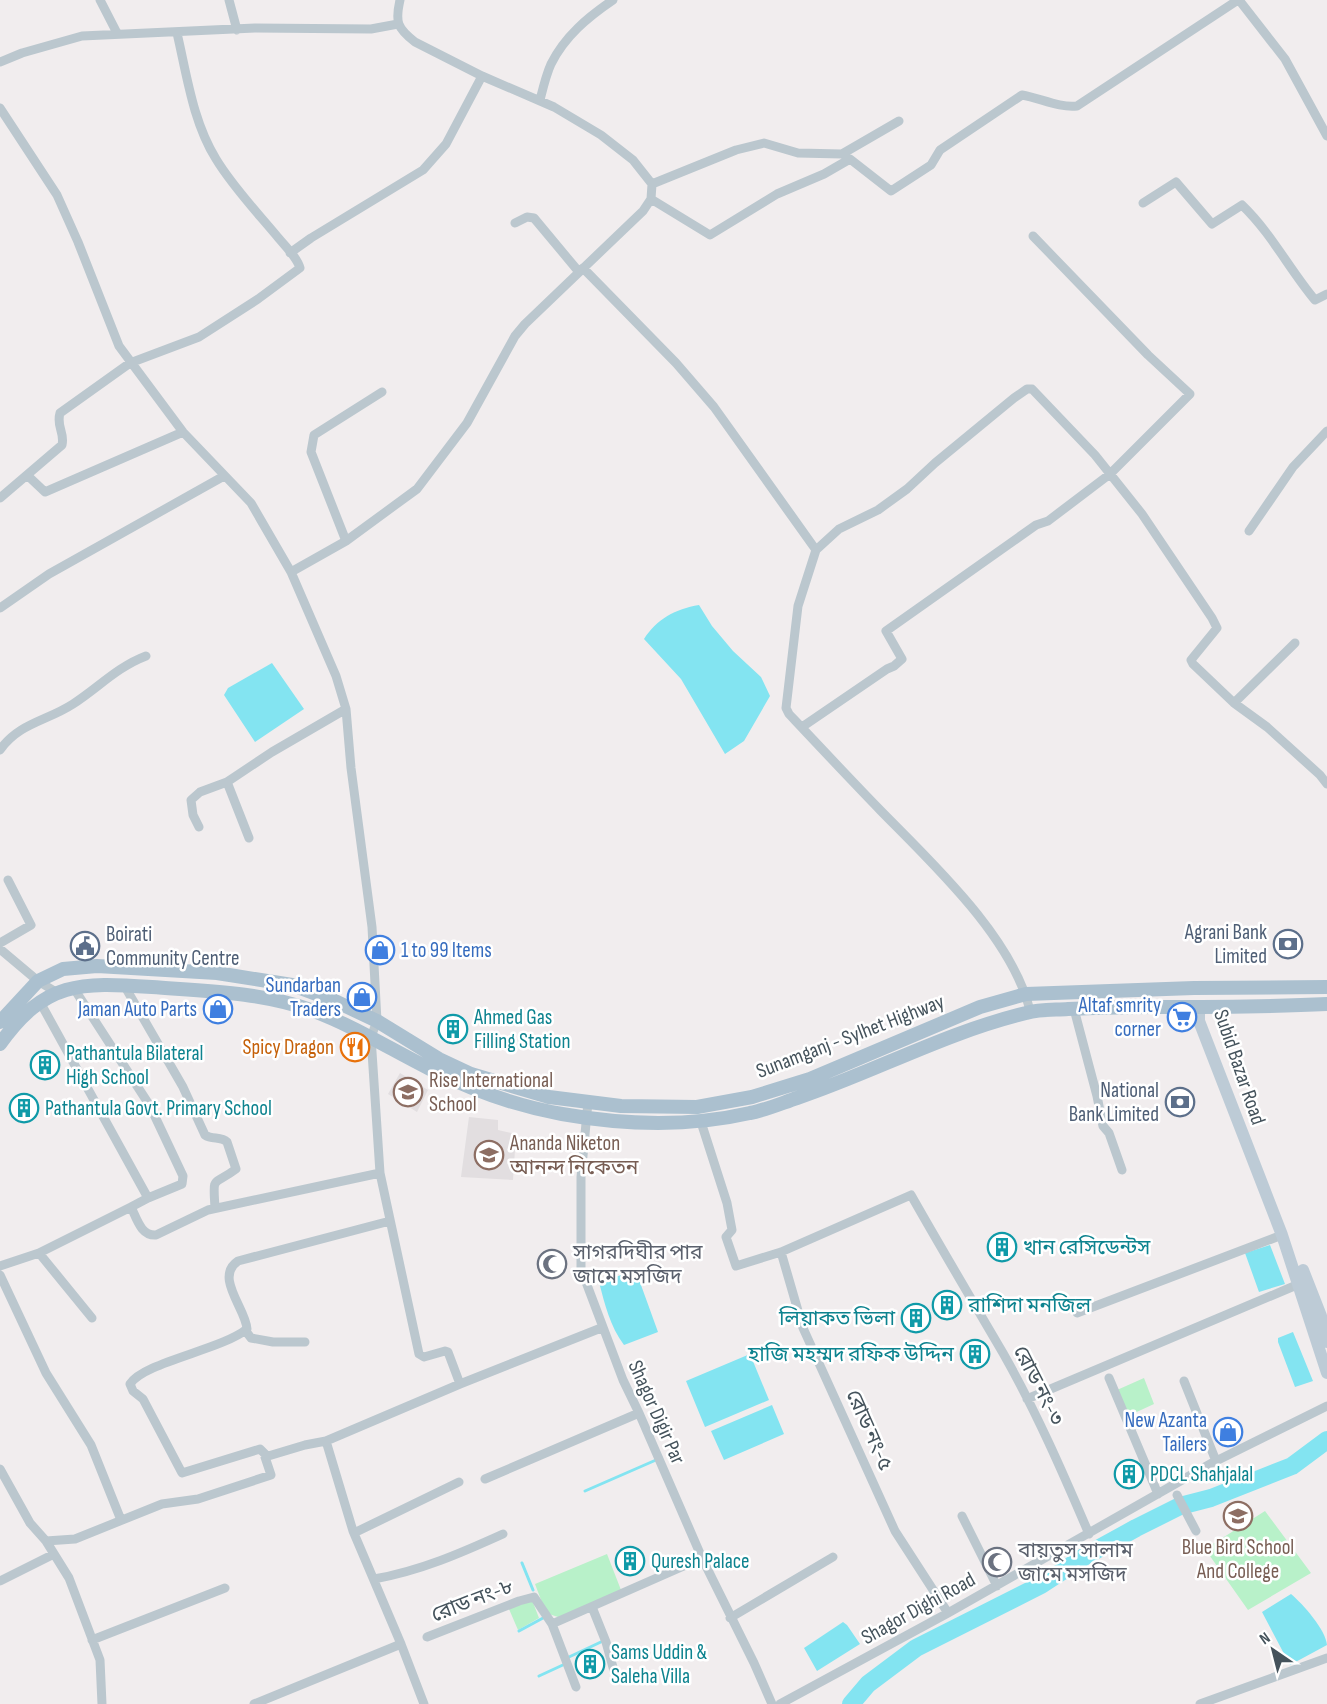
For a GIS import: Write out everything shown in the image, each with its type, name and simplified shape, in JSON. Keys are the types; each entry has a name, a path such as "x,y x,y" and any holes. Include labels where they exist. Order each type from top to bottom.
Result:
{"main road":[{"name":"Sunamganj - Sylhet Highway","path":"0,1022 38,981 63,969 97,966 217,974 292,985 335,1000 377,1021 439,1059 471,1074 549,1097 621,1106 697,1107 752,1097 810,1079 980,1007 1026,994 1194,988 1327,987"},
{"name":"Sunamganj - Sylhet Highway","path":"0,1044 15,1023 40,1002 56,992 73,987 124,985 231,992 281,1001 356,1028 432,1070 493,1097 540,1110 585,1118 669,1123 701,1122 753,1113 831,1087 977,1027 1030,1011 1097,1006 1258,1007 1327,1004"},
{"name":"Subid Bazar Road","path":"1199,1007 1199,1021 1282,1235 1327,1373"},
{"name":"Subid Bazar Road","path":"1199,1007 1209,1023 1228,1079 1321,1316 1327,1342"}],"street":[{"path":"100,0 117,33"},
{"path":"229,0 237,30"},
{"path":"291,572 346,541 417,489 467,423 515,336 580,270 633,222 651,199 652,183 633,160 601,135 540,100 482,76 407,36 398,24 400,0"},
{"path":"540,100 552,64 562,48 584,20 613,0"},
{"path":"652,183 736,150 764,143 798,153 846,156 888,190 894,190 931,165 940,150 1022,95 1070,107 1077,106 1239,0 1285,59 1327,136"},
{"path":"0,62 22,53 82,36 237,30 371,29 398,24"},
{"path":"0,498 62,445 64,437 57,422 60,413 130,363 199,337 258,299 300,268 291,253 236,187 216,159 200,128 177,33"},
{"path":"291,253 311,238 423,170 446,144 482,76"},
{"path":"0,108 57,195 119,346 183,432 250,503 291,572 336,676 346,709 351,768 372,927 377,1021 371,1037 380,1173 419,1354 424,1357 447,1352 460,1384"},
{"path":"651,199 710,235 777,194 824,174 846,156 900,122"},
{"path":"1143,203 1176,182 1212,224 1242,205 1274,241 1315,300 1327,294"},
{"path":"515,223 527,217 534,218 580,270 676,363 714,407 816,550"},
{"path":"802,727 902,659 886,631 1036,525 1047,521 1110,474 1190,394 1139,346 1033,236"},
{"path":"1030,1011 1026,994 1007,954 970,906 786,708 798,606 816,550 839,529 878,510 908,489 952,448 1027,389 1032,389 1095,455 1142,514 1212,618 1217,628 1191,660 1234,703 1267,727 1327,784"},
{"path":"346,541 311,452 314,435 382,392"},
{"path":"1249,531 1293,467 1327,431"},
{"path":"27,475 45,492 183,432"},
{"path":"0,608 49,574 131,526 224,476"},
{"path":"1234,703 1295,643"},
{"path":"0,750 16,732 72,704 130,662 146,656"},
{"path":"199,827 193,815 191,800 200,792 227,782 272,752 346,709"},
{"path":"227,782 249,838"},
{"path":"0,943 31,925 8,880"},
{"path":"0,949 38,981 56,992"},
{"path":"124,985 183,1087 205,1135 209,1138 224,1139 227,1142 236,1168 216,1179 214,1183 215,1208"},
{"path":"0,1266 39,1253 148,1198 182,1184 184,1180 150,1106 73,987"},
{"path":"40,1002 148,1198"},
{"path":"1074,1009 1098,1096 1103,1126 1108,1133 1122,1170"},
{"name":"Shagor Digir Par","path":"588,1102 581,1177 581,1269 601,1328 623,1380 702,1558 772,1704"},
{"path":"701,1122 727,1203 732,1230 726,1237 734,1264 738,1266 781,1252"},
{"path":"131,1207 144,1233 149,1236 156,1235 215,1208 380,1173"},
{"name":"রোড নং-৩","path":"781,1252 911,1195 1027,1399 1059,1464 1089,1534"},
{"path":"267,1456 260,1449 182,1473 144,1399 133,1391 130,1384 133,1380 161,1365 213,1347 245,1330 247,1325 228,1276 232,1265 238,1261 390,1221"},
{"path":"1077,1313 1282,1235"},
{"name":"রোড নং-৫","path":"781,1252 803,1328 896,1530 948,1613"},
{"path":"39,1253 92,1318"},
{"path":"0,1275 46,1373 91,1445 121,1520"},
{"path":"1027,1399 1299,1284"},
{"path":"267,1456 326,1441 601,1328"},
{"path":"245,1330 250,1338 273,1342 305,1342"},
{"path":"1109,1378 1158,1494"},
{"path":"1184,1381 1216,1461"},
{"name":"Shagor Dighi Road","path":"780,1704 997,1586 1216,1461 1327,1406"},
{"path":"485,1479 639,1413"},
{"path":"326,1441 354,1533 424,1704"},
{"path":"46,1541 75,1539 162,1504 198,1499 271,1475 265,1457 267,1456"},
{"path":"0,1469 30,1523 46,1541 69,1578 100,1660 102,1704"},
{"path":"354,1533 459,1482"},
{"path":"1177,1495 1196,1531"},
{"path":"962,1516 997,1586"},
{"path":"374,1579 400,1575 446,1560 503,1534"},
{"path":"0,1581 54,1554"},
{"path":"730,1618 833,1557"},
{"path":"552,1624 702,1558"},
{"path":"92,1640 225,1588"},
{"name":"রোড নং-৮","path":"427,1636 519,1600 534,1597 552,1624 576,1687"},
{"path":"592,1607 606,1642 614,1671"},
{"path":"254,1704 401,1644"},
{"path":"1200,1704 1327,1658"}],"shaded area":[{"name":"Rise International School","path":"400,1073 428,1090 417,1112 388,1094"},
{"name":"Ananda Niketon আনন্দ নিকেতন","path":"469,1117 498,1120 498,1130 516,1134 513,1180 461,1177"}],"green space":[{"path":"1144,1378 1154,1404 1128,1416 1117,1390"},
{"path":"1265,1511 1311,1573 1248,1610 1205,1549"},
{"path":"607,1554 621,1590 561,1618 546,1613 535,1584"},
{"path":"532,1600 539,1618 518,1630 509,1609"}],"water":[{"path":"699,605 712,626 733,651 761,677 770,696 744,741 725,754 681,679 644,639 667,616"},
{"path":"272,663 304,709 255,742 224,695 228,688"},
{"path":"1270,1245 1285,1284 1259,1292 1245,1253"},
{"path":"631,1272 637,1274 658,1332 624,1345 612,1323 599,1282"},
{"path":"1293,1332 1313,1381 1295,1387 1278,1342 1278,1338"},
{"path":"750,1354 769,1400 705,1427 686,1381"},
{"path":"772,1405 784,1434 724,1460 711,1431"},
{"path":"1291,1594 1323,1632 1327,1645 1290,1665 1262,1612"},
{"path":"843,1622 860,1644 817,1671 804,1648"}],"waterway":[{"path":"851,1704 868,1684 916,1648 1041,1585 1087,1555 1136,1528 1180,1506 1211,1498 1292,1466 1327,1440"},
{"path":"585,1491 656,1460"},
{"path":"522,1563 533,1590"},
{"path":"519,1631 543,1618"},
{"path":"569,1657 603,1641"},
{"path":"539,1676 565,1664"}],"place":[{"name":"Agrani Bank Limited","path":"1288,944"},
{"name":"Boirati Community Centre","path":"85,946"},
{"name":"1 to 99 Items","path":"380,950"},
{"name":"Sundarban Traders","path":"362,997"},
{"name":"Jaman Auto Parts","path":"218,1009"},
{"name":"Altaf smrity corner","path":"1182,1017"},
{"name":"Ahmed Gas Filling Station","path":"453,1029"},
{"name":"Spicy Dragon","path":"355,1047"},
{"name":"Pathantula Bilateral High School","path":"45,1065"},
{"name":"Rise International School","path":"408,1092"},
{"name":"National Bank Limited","path":"1180,1102"},
{"name":"Pathantula Govt. Primary School","path":"24,1108"},
{"name":"Ananda Niketon আনন্দ নিকেতন","path":"489,1155"},
{"name":"খান রেসিডেন্টস","path":"1002,1247"},
{"name":"সাগরদিঘীর পার জামে মসজিদ","path":"552,1264"},
{"name":"রাশিদা মনজিল","path":"947,1305"},
{"name":"লিয়াকত ভিলা","path":"916,1318"},
{"name":"হাজি মহম্মদ রফিক উদ্দিন","path":"975,1354"},
{"name":"New Azanta Tailers","path":"1228,1432"},
{"name":"PDCL Shahjalal","path":"1129,1474"},
{"name":"Blue Bird School And College","path":"1238,1516"},
{"name":"Quresh Palace","path":"630,1561"},
{"name":"বায়তুস সালাম জামে মসজিদ","path":"997,1562"},
{"name":"Sams Uddin & Saleha Villa","path":"590,1664"}]}
